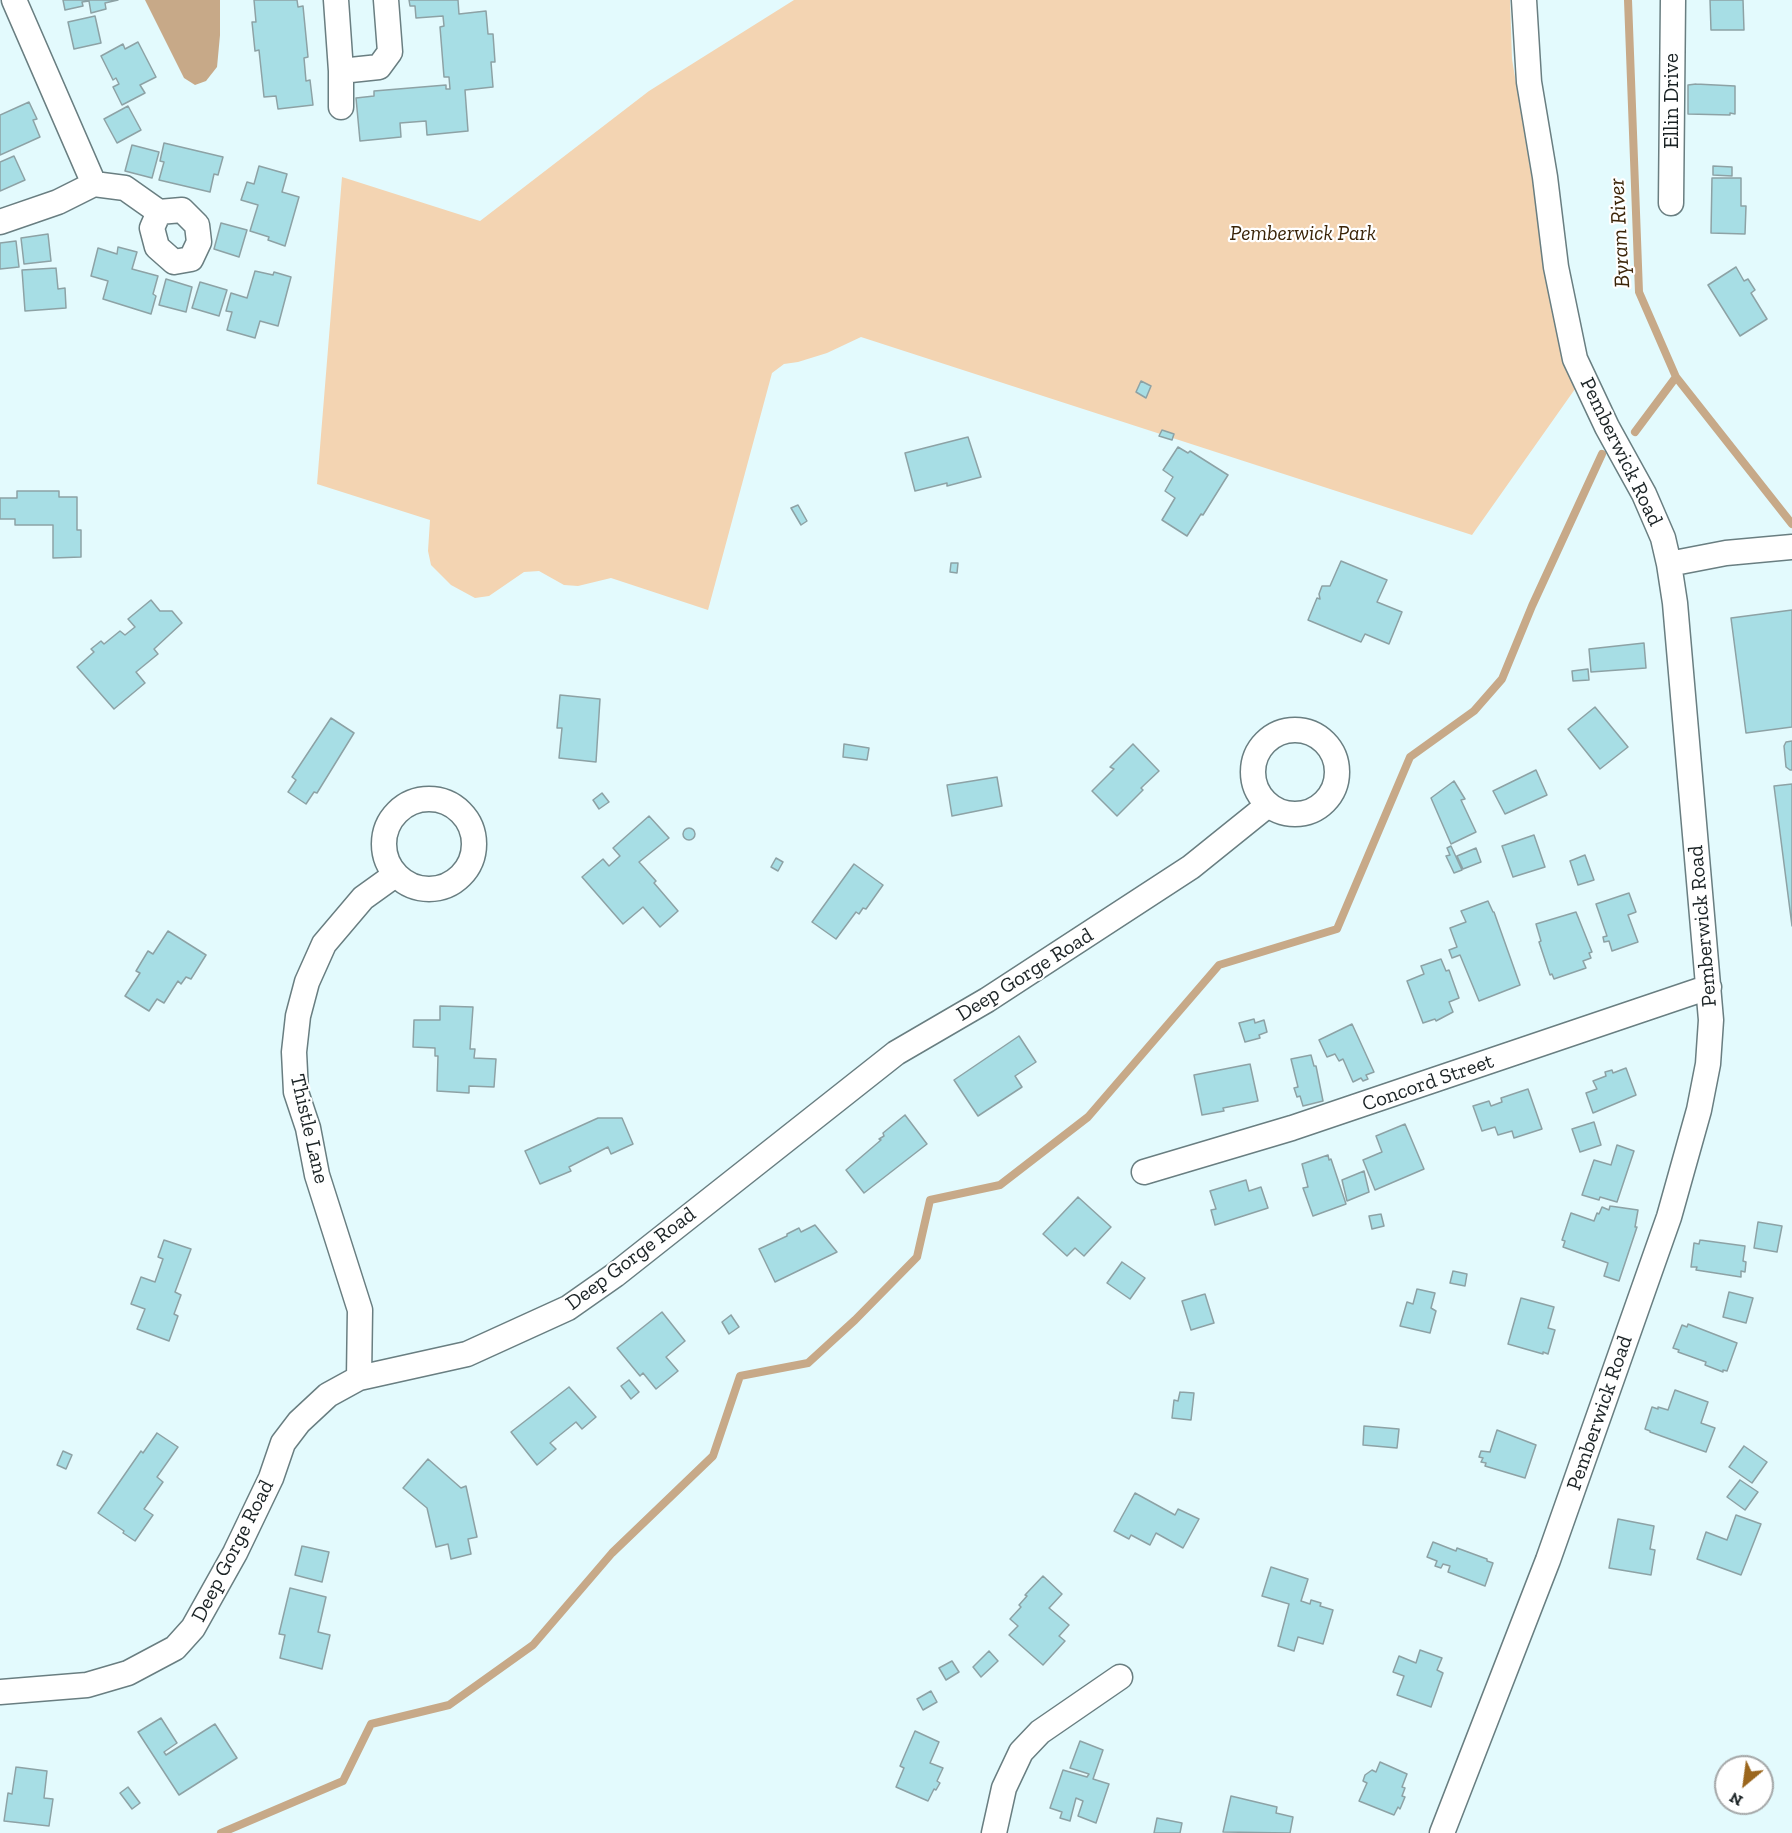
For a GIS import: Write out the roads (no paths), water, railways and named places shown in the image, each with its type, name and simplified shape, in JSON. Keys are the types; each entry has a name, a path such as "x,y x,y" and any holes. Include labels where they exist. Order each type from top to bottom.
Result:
{"street":[{"path":"14,0 94,184"},
{"path":"336,0 341,107"},
{"path":"341,71 379,67 390,52 386,0"},
{"name":"Pemberwick Road","path":"1442,1833 1548,1560 1669,1216 1690,1147 1708,1064 1711,1020 1675,603 1668,564 1663,538 1644,494 1607,427 1575,359 1556,267 1545,177 1529,82 1524,0"},
{"name":"Ellin Drive","path":"1671,203 1672,0"},
{"path":"0,222 58,202 94,184 125,188 159,212"},
{"path":"1668,564 1726,553 1792,547"},
{"name":"Deep Gorge Road","path":"0,1692 87,1685 128,1673 175,1647 193,1629 235,1553 272,1478 283,1443 299,1422 327,1395 359,1378 467,1354 568,1308 615,1275 896,1053 987,1000 1191,867 1268,805"},
{"name":"Thistle Lane","path":"359,1378 360,1310 317,1175 308,1128 296,1092 294,1052 298,1016 307,982 324,944 363,898 395,875"},
{"name":"Concord Street","path":"1144,1172 1292,1128 1709,987"},
{"path":"994,1833 1004,1788 1022,1752 1040,1732 1120,1677"}],"waterway":[{"name":"Byram River","path":"1628,0 1639,292 1676,377 1792,524"},
{"path":"1635,432 1676,377"},
{"path":"221,1833 343,1781 371,1724 449,1705 533,1645 612,1553 713,1456 740,1376 808,1363 855,1320 917,1257 930,1200 1000,1185 1088,1117 1219,965 1337,929 1410,757 1474,711 1502,679 1532,606 1602,454"}],"park label":[{"name":"Pemberwick Park","path":"1303,234"}]}
